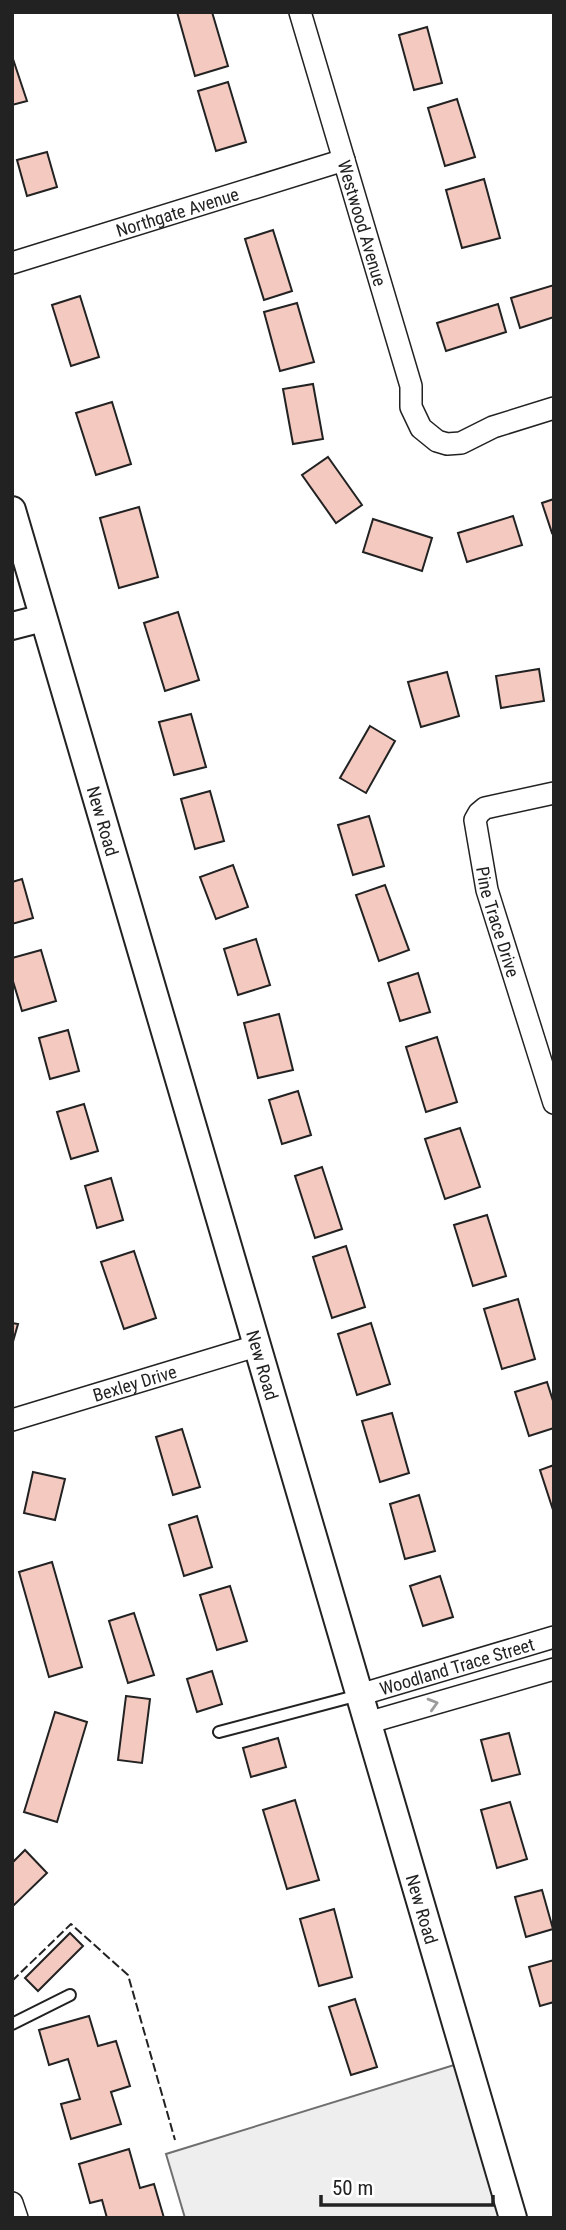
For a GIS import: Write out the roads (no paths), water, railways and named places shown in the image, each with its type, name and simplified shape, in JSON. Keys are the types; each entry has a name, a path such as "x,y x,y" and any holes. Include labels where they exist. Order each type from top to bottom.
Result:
{"street":[{"name":"Westwood Avenue","path":"300,12 411,386 411,407 415,418 426,433 447,444 461,443 493,427 554,408"},
{"name":"Northgate Avenue","path":"12,263 344,160"},
{"name":"New Road","path":"12,510 513,2218"},
{"path":"12,626 43,618"},
{"name":"Pine Trace Drive","path":"554,793 485,808 478,813 475,820 486,890 554,1103"},
{"name":"Bexley Drive","path":"12,1420 256,1346"},
{"name":"Woodland Trace Street","path":"359,1695 554,1637"},
{"name":"Woodland Trace Street","path":"367,1723 554,1669"},
{"path":"12,2203 17,2218"}],"lane":[{"path":"219,1732 359,1695"},
{"path":"12,2024 70,1994"}]}
